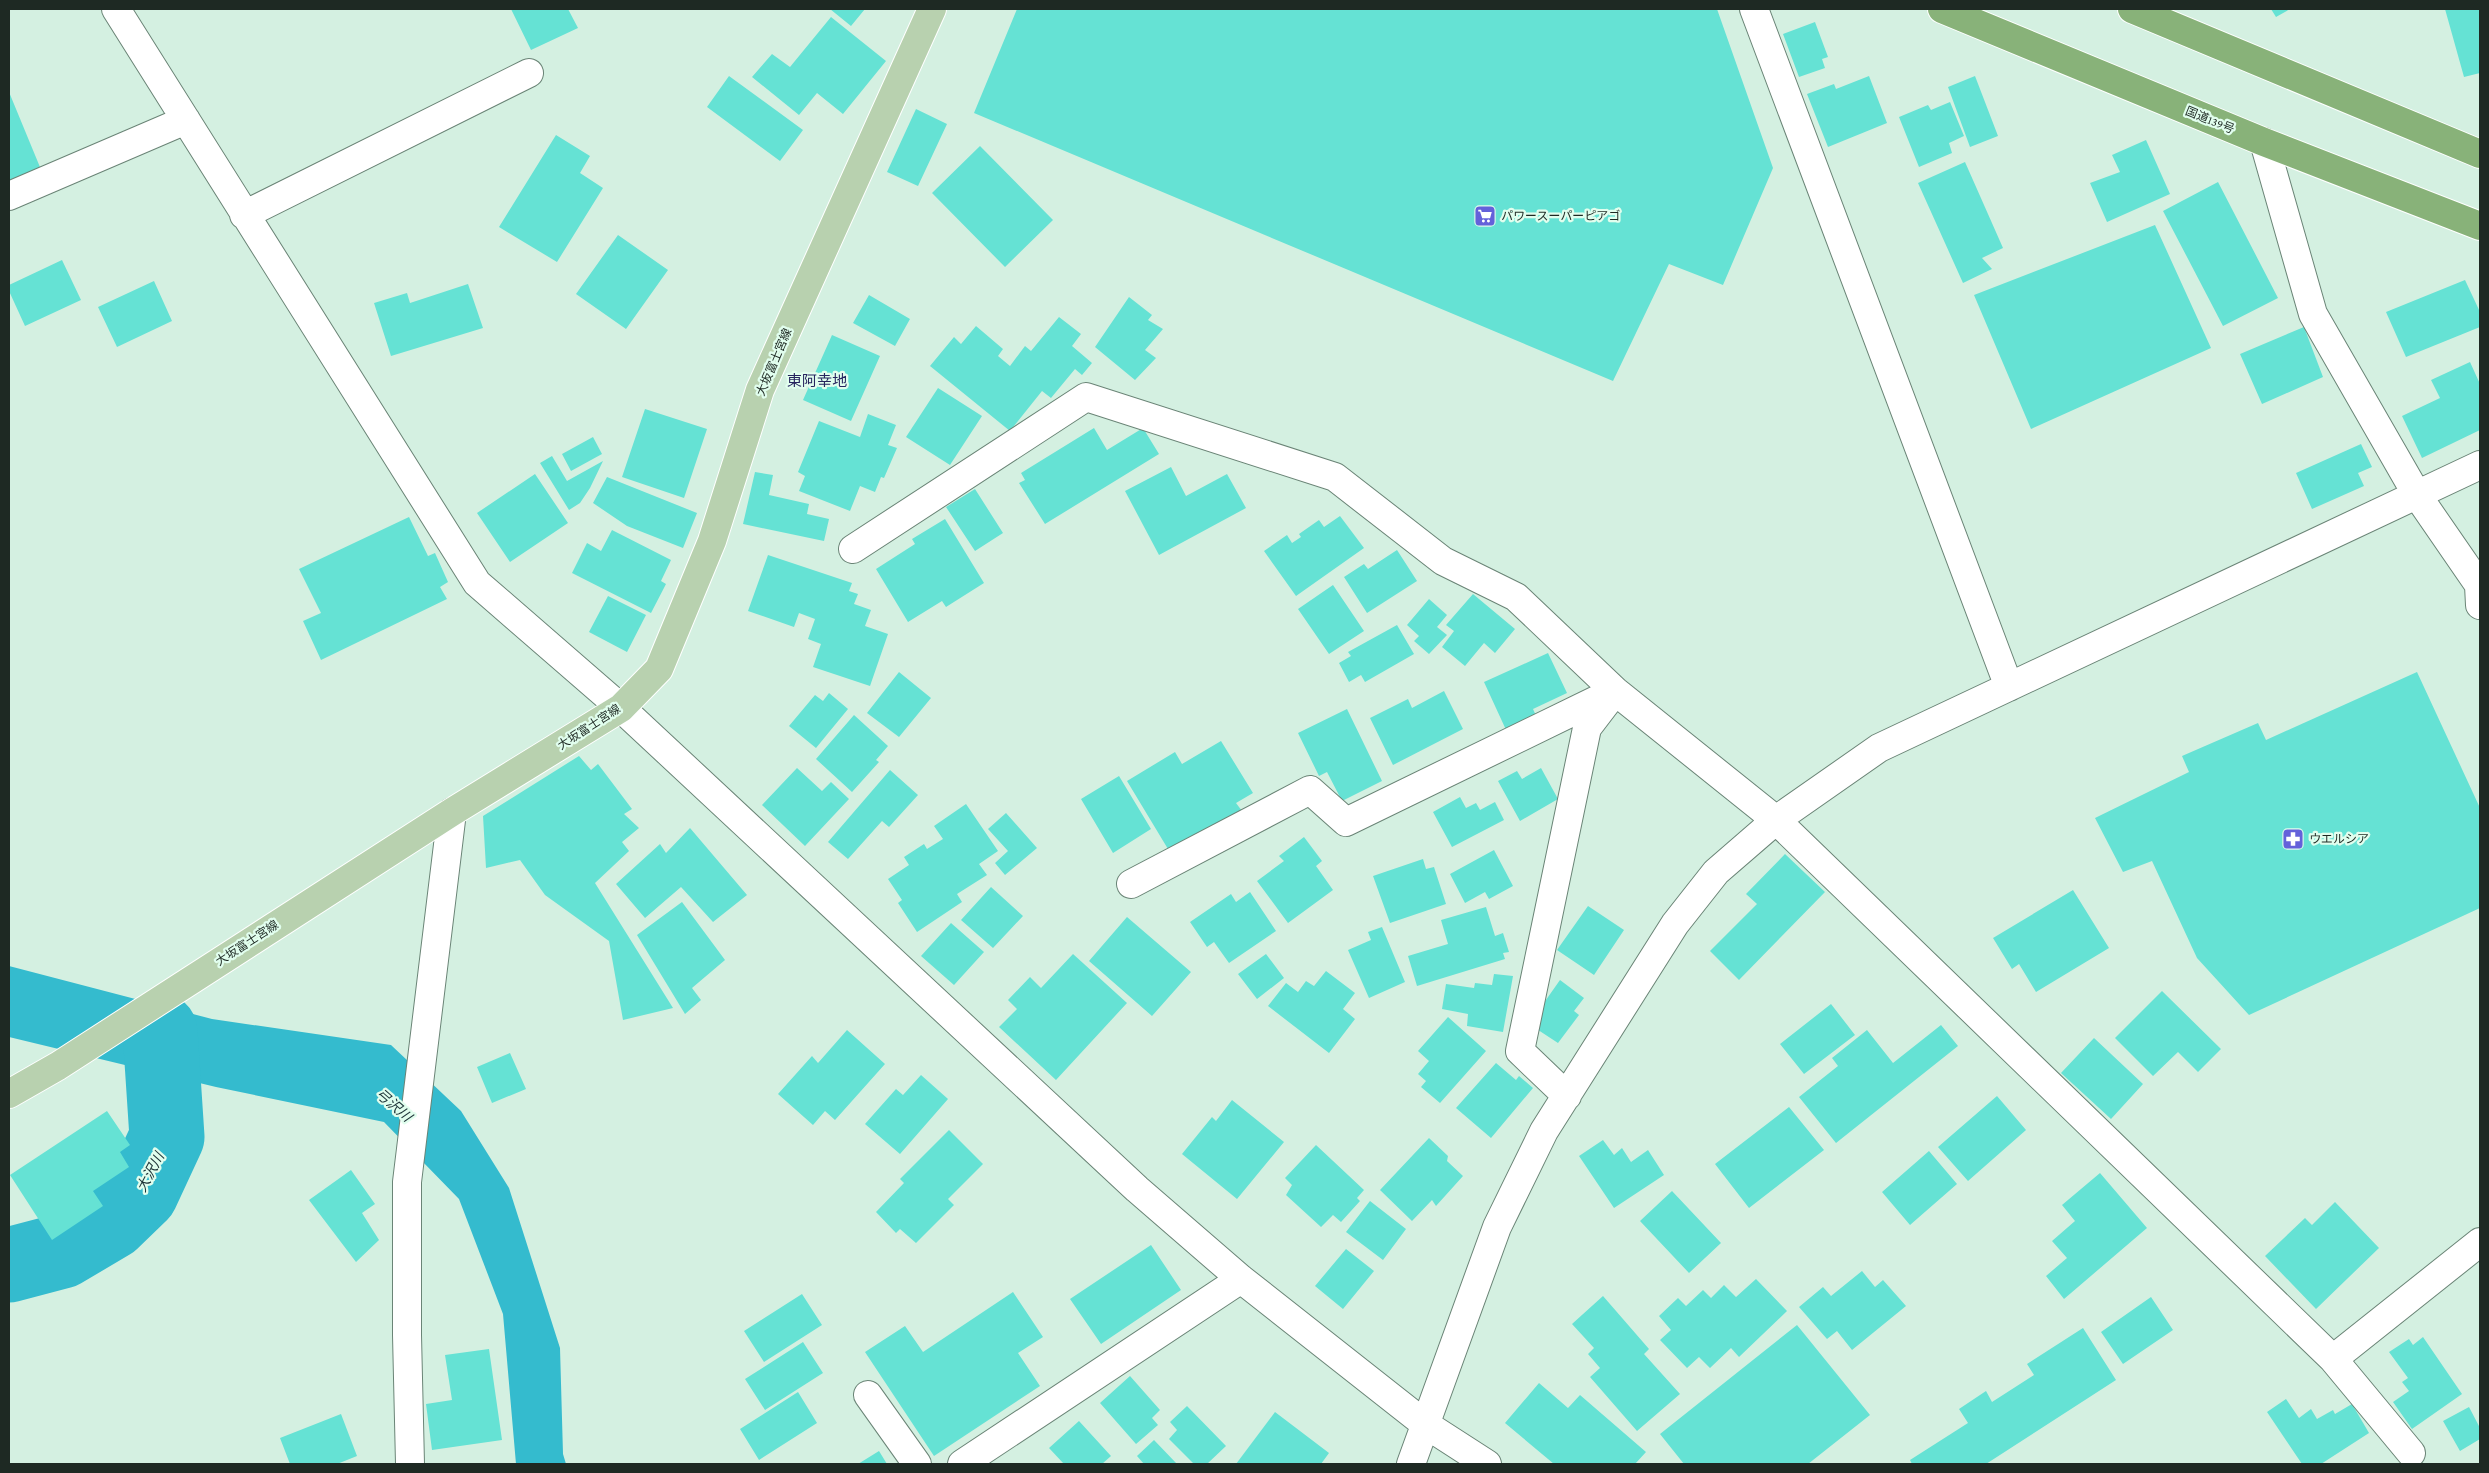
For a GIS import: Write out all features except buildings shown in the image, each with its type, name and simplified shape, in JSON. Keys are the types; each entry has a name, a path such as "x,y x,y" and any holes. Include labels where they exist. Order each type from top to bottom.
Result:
{"highway":[{"name":"国道139号","path":"1942,9 2264,142 2480,226"},
{"path":"2141,10 2480,154"}],"main road":[{"name":"大坂富士宮線","path":"9,1094 58,1066 452,812 621,708 659,669 712,541 760,390 932,9"}],"street":[{"path":"116,9 477,583 621,708 1137,1189 1241,1279 1425,1424 1487,1464"},
{"path":"1754,9 2009,687"},
{"path":"244,215 529,73"},
{"path":"9,196 186,120"},
{"path":"2264,142 2313,314 2417,495 2479,585 2480,605"},
{"path":"853,550 1086,396 1335,477 1443,560 1516,597 1615,691 1776,820 2333,1359 2411,1453"},
{"path":"1411,1464 1497,1226 1544,1131 1675,924 1716,872 1776,820 1879,748 2480,465"},
{"path":"1131,884 1310,790 1346,822 1615,691"},
{"path":"1567,1096 1520,1051 1587,728 1615,691"},
{"path":"410,1464 407,1335 407,1182 452,812"},
{"path":"2333,1359 2480,1242"},
{"path":"962,1464 1241,1279"},
{"path":"868,1395 917,1464"}],"water":[{"name":"弓沢川","path":"9,966 212,1019 391,1045 461,1111 509,1188 560,1348 563,1454 566,1464 516,1464 503,1314 459,1199 384,1122 216,1087 9,1037"}],"waterway":[{"name":"大沢川","path":"9,1265 62,1251 111,1222 141,1193 167,1137 160,1031"}],"place":[{"name":"パワースーパーピアゴ","path":"1485,216"},
{"name":"ウエルシア","path":"2293,839"}],"district":[{"name":"東阿幸地","path":"817,381"}]}
